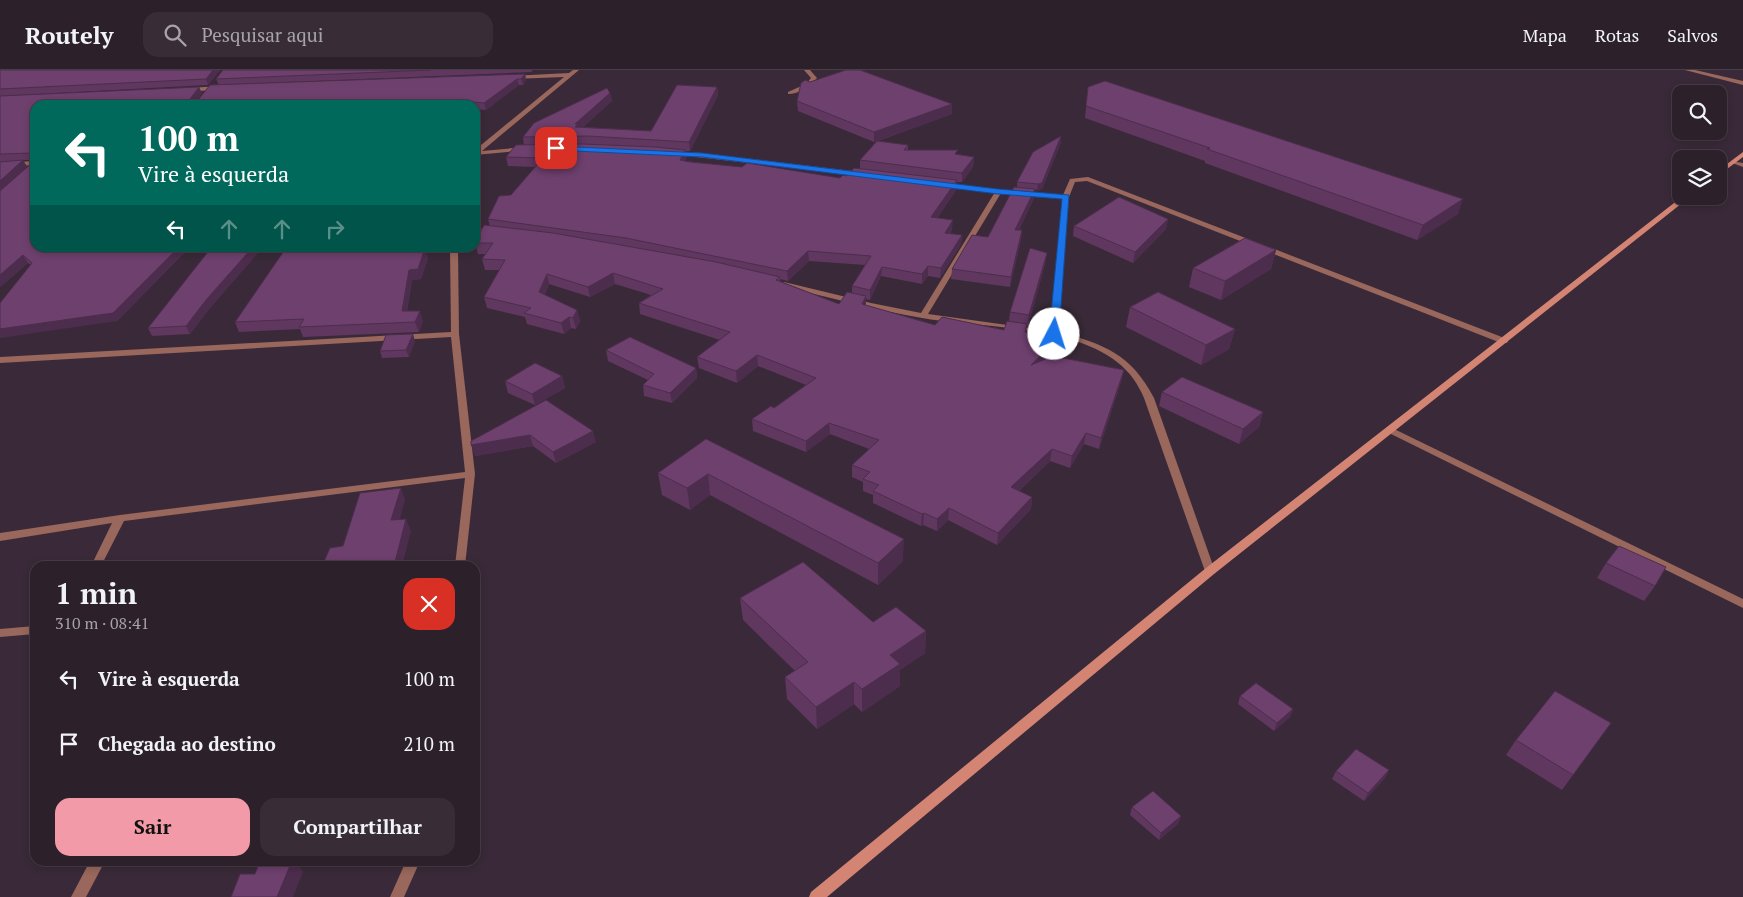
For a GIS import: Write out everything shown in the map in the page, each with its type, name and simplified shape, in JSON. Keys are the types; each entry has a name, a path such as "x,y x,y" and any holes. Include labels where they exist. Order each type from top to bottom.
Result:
{"main road":[{"path":"1727,167 1743,154"},
{"path":"816,897 1210,571 1677,205"}],"street":[{"path":"480,149 576,70"},
{"path":"790,93 808,85 814,78 807,70"},
{"path":"1688,70 1743,83"},
{"path":"504,77 570,75"},
{"path":"206,96 217,82"},
{"path":"183,90 232,88"},
{"path":"480,153 537,148"},
{"path":"665,153 702,155 865,175"},
{"path":"1734,162 1743,165"},
{"path":"0,164 30,165"},
{"path":"1054,334 1066,197 1072,180 1088,179 1504,341"},
{"path":"941,184 998,192 1066,197"},
{"path":"923,316 998,192"},
{"path":"480,231 500,233"},
{"path":"454,252 454,334 470,474 461,561"},
{"path":"773,282 923,316 1054,334 1098,347 1121,359 1142,380 1210,571"},
{"path":"0,360 454,334"},
{"path":"1390,430 1743,604"},
{"path":"0,537 120,518 470,474"},
{"path":"98,561 120,518"},
{"path":"0,633 30,630"},
{"path":"78,897 95,866"},
{"path":"397,897 411,866"}],"building":[{"path":"0,70 213,70 206,79 0,89"},
{"path":"223,70 431,70 216,79"},
{"path":"846,70 860,70 952,104 874,132 797,101 801,83 805,80 810,82"},
{"path":"525,74 521,79 517,79 484,103 480,103 480,100 198,100 210,85"},
{"path":"1105,81 1463,199 1423,225 1207,149 1210,148 1086,106 1088,87"},
{"path":"677,85 717,87 689,142 588,136 523,137 534,123 607,88 610,93 575,124 578,124 575,127 651,131"},
{"path":"199,87 190,99 198,100 30,100 30,153 0,154 0,96"},
{"path":"1061,136 1042,183 1017,182 1033,152"},
{"path":"877,141 908,145 904,150 958,150 955,154 974,157 962,173 860,160"},
{"path":"583,144 685,150 680,160 742,167 747,163 840,178 843,175 847,176 854,168 957,180 931,217 953,220 945,233 962,235 941,268 928,266 922,274 882,267 870,290 852,286 871,256 808,251 787,271 626,238 488,219 499,196 511,195 543,158 506,157 516,145"},
{"path":"23,160 0,181 0,162"},
{"path":"30,165 30,252 174,252 113,313 0,329 0,303 32,263 23,255 0,275 0,191"},
{"path":"1014,187 1035,189 1015,230 1022,230 1011,277 952,269 972,235 988,237"},
{"path":"1119,197 1168,219 1135,252 1074,226"},
{"path":"484,225 553,233 716,262 780,277 776,280 839,304 847,292 866,296 862,304 935,325 942,317 1004,330 1007,321 1027,324 1025,332 1062,335 1031,365 1053,356 1124,370 1101,438 1086,433 1072,456 1052,449 1011,487 1032,497 998,533 949,508 937,519 873,491 879,485 863,479 870,472 852,465 879,440 829,423 806,441 752,419 771,406 774,408 816,378 757,355 736,371 697,357 730,332 639,303 663,289 613,273 588,287 547,274 539,292 577,310 573,318 569,317 561,323 524,313 531,308 484,297 505,260 482,259 493,243 480,243 480,233"},
{"path":"1245,238 1276,250 1225,281 1193,268"},
{"path":"1030,248 1047,253 1029,315 1010,312"},
{"path":"208,252 248,252 186,326 148,328"},
{"path":"283,252 424,252 418,269 409,270 402,311 420,311 415,322 299,327 304,319 235,322"},
{"path":"1158,292 1235,329 1206,345 1130,307"},
{"path":"413,334 406,350 380,351 386,335"},
{"path":"630,337 696,368 670,393 643,385 654,374 606,350"},
{"path":"535,363 562,376 532,394 505,381"},
{"path":"1182,377 1263,412 1243,429 1162,392"},
{"path":"546,400 593,431 553,452 530,435 471,445 471,441"},
{"path":"706,439 904,539 878,563 708,474 687,488 658,473"},
{"path":"401,488 391,520 406,519 395,561 324,561 330,548 343,546 360,493"},
{"path":"1619,546 1666,567 1655,586 1606,563"},
{"path":"803,562 873,622 896,607 926,631 890,655 900,664 862,689 854,682 816,707 785,677 808,662 740,598"},
{"path":"1256,683 1293,709 1277,723 1240,696"},
{"path":"1555,691 1611,723 1573,775 1516,740"},
{"path":"1356,749 1389,770 1368,793 1336,771"},
{"path":"1153,791 1181,816 1161,833 1132,807"},
{"path":"258,866 290,866 277,897 231,897 240,874 255,874"}],"route":[{"path":"556,148 702,155 998,192 1066,197 1054,334"}]}
